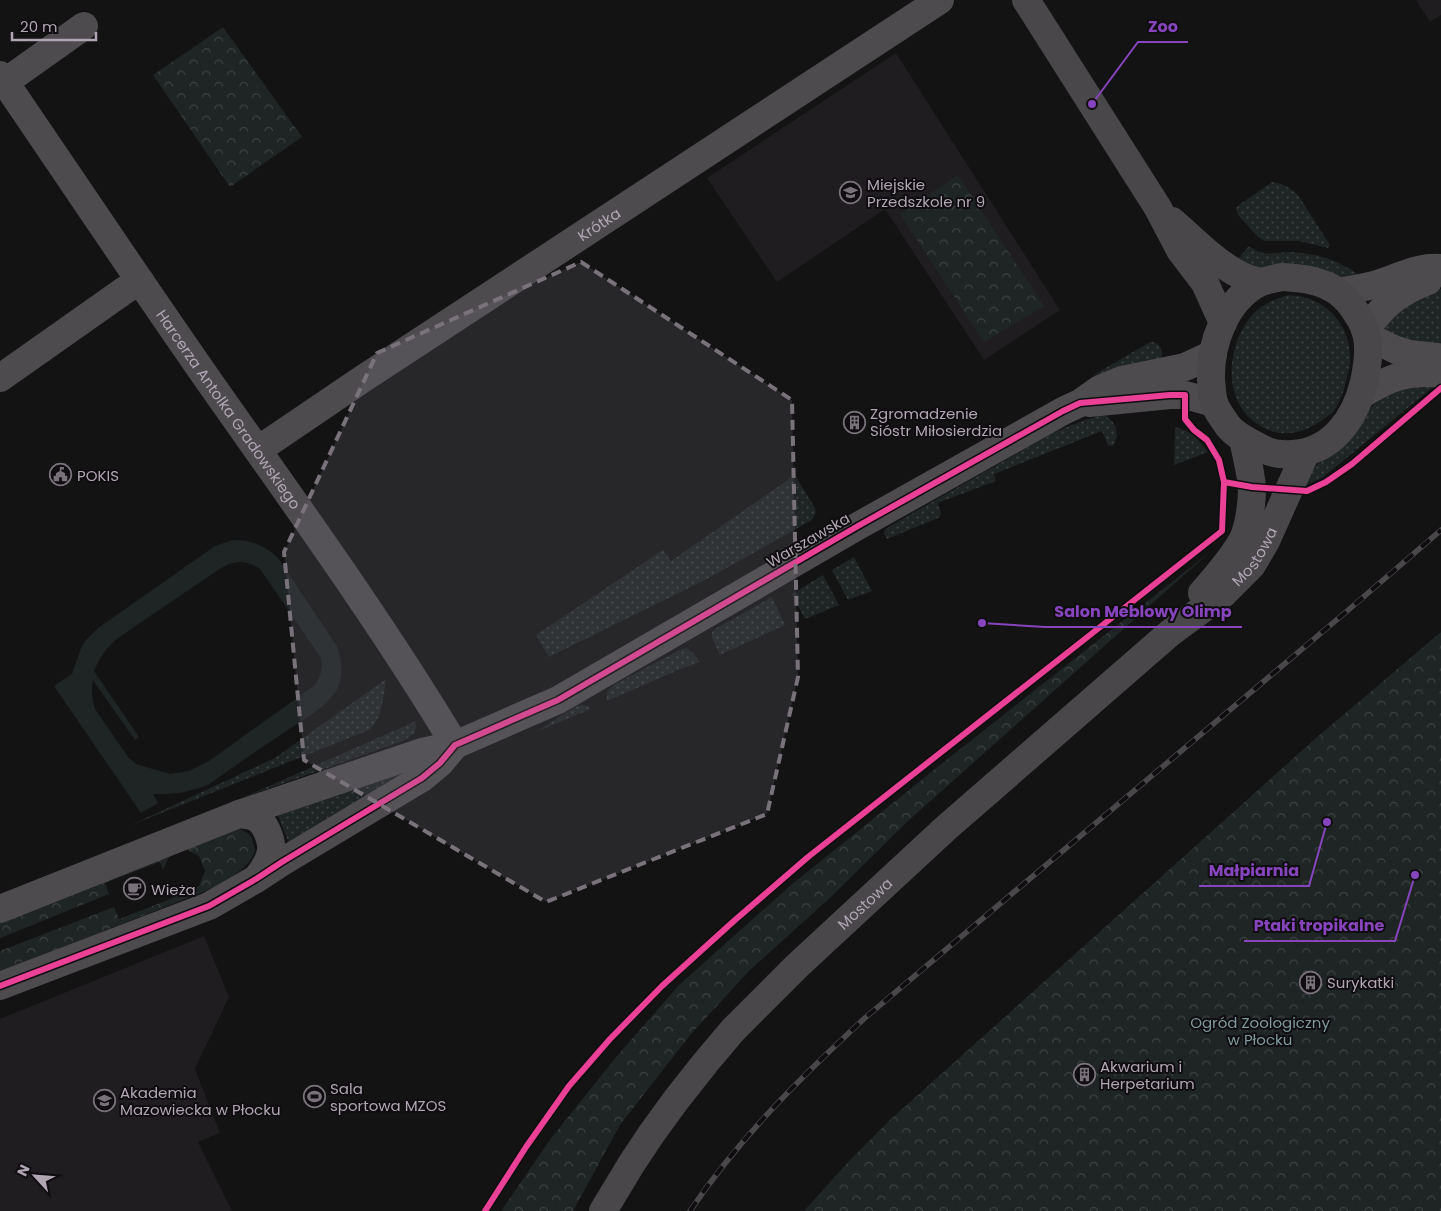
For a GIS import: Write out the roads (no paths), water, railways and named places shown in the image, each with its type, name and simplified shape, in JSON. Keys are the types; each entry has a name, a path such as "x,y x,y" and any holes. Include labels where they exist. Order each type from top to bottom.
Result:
{"main road":[{"path":"1026,0 1158,208 1180,250 1205,283 1223,323"},
{"path":"1158,208 1222,265 1234,273 1250,281 1261,282 1281,277 1302,278 1322,283 1339,292 1353,308 1366,333 1368,354 1361,395 1356,409 1338,434 1305,454 1276,454 1244,439 1230,429 1214,403 1211,373 1213,354 1223,323 1230,310 1238,301 1261,282"},
{"name":"Mostowa","path":"1170,633 1223,568 1242,540 1252,500 1252,486 1244,439"},
{"name":"Mostowa","path":"604,1211 632,1163 676,1100 733,1030 797,966 946,828 1170,633 1223,594 1252,565 1266,540 1305,454"}],"street":[{"name":"Krótka","path":"258,450 361,380 940,0"},
{"path":"2,78 84,26"},
{"name":"Harcerza Antolka Gradowskiego","path":"2,78 140,281 383,631 455,745"},
{"path":"1339,292 1376,284 1408,272 1430,267 1441,268"},
{"path":"1441,275 1402,293 1390,302 1366,333 1396,350 1441,359"},
{"path":"0,378 140,281"},
{"name":"Warszawska","path":"455,745 558,700 858,526 1063,411 1080,404 1100,389 1122,380 1185,367 1213,354"},
{"path":"1361,395 1380,383 1394,378 1418,372 1441,374"},
{"name":"Warszawska","path":"1080,404 1170,395 1185,395 1214,403"},
{"path":"0,909 239,814 422,752 455,745"},
{"path":"0,986 209,906 256,880 282,862 422,778 440,763 455,745"},
{"path":"239,814 252,816 260,820 269,835 271,853 265,867 256,880"}],"railway":[{"path":"690,1211 750,1133 818,1062 866,1017 1441,530"}],"place":[{"name":"Zoo","path":"1092,104"},
{"name":"Miejskie Przedszkole nr 9","path":"851,193"},
{"name":"Zgromadzenie Sióstr Miłosierdzia","path":"854,422"},
{"name":"POKIS","path":"61,475"},
{"name":"Salon Meblowy Olimp","path":"982,623"},
{"name":"Małpiarnia","path":"1327,822"},
{"name":"Ptaki tropikalne","path":"1415,875"},
{"name":"Wieża","path":"135,889"},
{"name":"Surykatki","path":"1311,982"},
{"name":"Akwarium i Herpetarium","path":"1084,1075"},
{"name":"Sala sportowa MZOS","path":"314,1097"},
{"name":"Akademia Mazowiecka w Płocku","path":"104,1101"}],"park label":[{"name":"Ogród Zoologiczny w Płocku","path":"1260,1030"}]}
